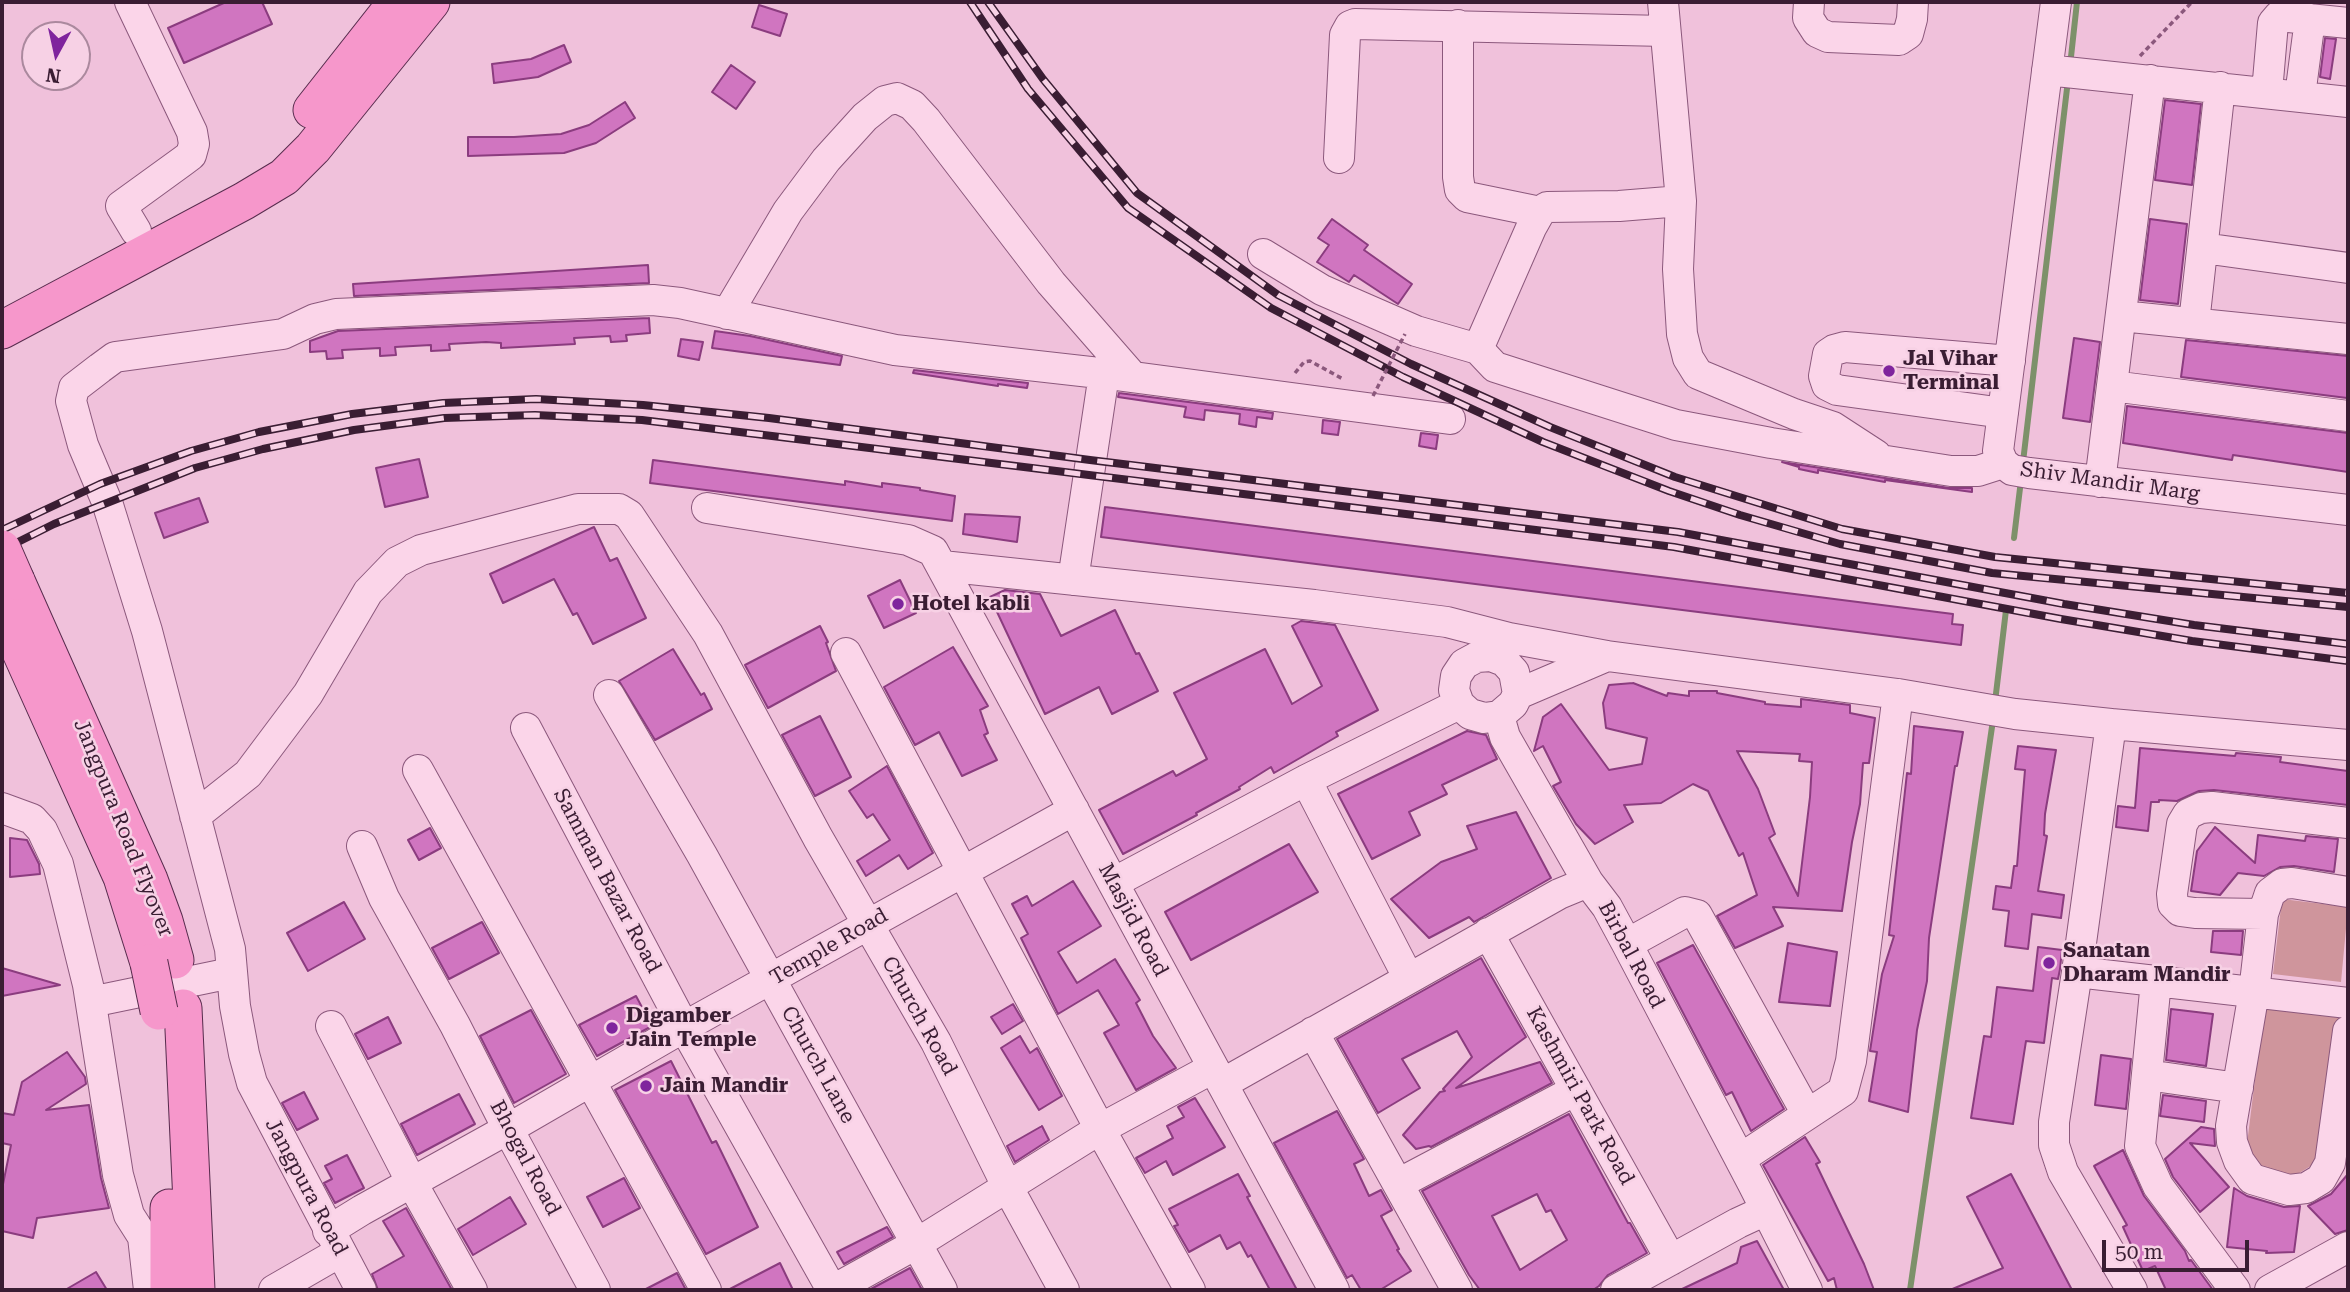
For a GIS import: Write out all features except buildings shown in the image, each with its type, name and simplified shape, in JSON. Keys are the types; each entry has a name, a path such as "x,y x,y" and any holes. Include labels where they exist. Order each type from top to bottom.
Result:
{"main road":[{"path":"2,302 238,178 270,156 298,128 397,2"},
{"path":"2,330 284,177 313,148 431,2"},
{"name":"Jangpura Road Flyover","path":"2,549 149,880 175,960 184,1021 171,1289"},
{"name":"Jangpura Road Flyover","path":"2,610 122,877 149,964 159,1011 164,1064 171,1289"}],"street":[{"path":"130,2 192,132 194,144 191,155 183,162 121,206 136,231"},
{"path":"1662,2 1681,201 1678,270 1682,334 1688,358 1698,374 1794,414 1833,427 1884,460"},
{"path":"1809,2 1808,18 1817,32 1828,37 1899,40 1908,34 1913,2"},
{"name":"Shiv Mandir Marg","path":"2056,2 2061,72 2010,360 1998,451 2015,469 2100,482 2348,510"},
{"path":"2267,92 2273,23 2278,16 2348,23"},
{"path":"2300,96 2311,19"},
{"path":"1339,158 1345,35 1350,26 1364,23 1665,31"},
{"path":"1458,25 1460,190 1467,197 1540,212"},
{"path":"2061,72 2348,102"},
{"path":"2100,482 2121,316 2135,79"},
{"path":"2194,323 2220,87"},
{"path":"1133,377 1051,283 919,112 912,104 897,99 884,101 865,117 826,160 788,211 727,314 895,350 1133,377 1450,419"},
{"path":"1478,349 1540,212 1547,207 1563,205 1619,206 1681,201"},
{"path":"2203,248 2348,268"},
{"path":"1263,254 1322,290 1416,331 1478,349 1495,367 1676,425 1964,471 2015,469"},
{"name":"Jangpura Road","path":"361,1290 252,1083 244,1054 231,973 230,949 147,631 107,502 75,418 71,401 74,388 115,357 283,334 315,319 336,314 653,300 727,314"},
{"path":"2121,316 2348,339"},
{"path":"2003,413 1837,390 1826,384 1824,376 1828,354 1845,347 2010,360"},
{"path":"1073,580 1104,374"},
{"path":"2112,386 2348,416"},
{"path":"707,508 908,540 937,559 1073,580 1314,604 1447,622 1509,638 1607,656 1898,694 2015,714 2348,745"},
{"name":"Church Road","path":"195,816 247,774 309,694 368,592 397,562 421,550 578,509 619,509 629,515 708,634 868,925 936,1042 1007,1186 1064,1290"},
{"name":"Masjid Road","path":"937,559 1334,1290"},
{"path":"1447,622 1464,664"},
{"path":"846,653 1100,1129 1190,1290"},
{"path":"1588,881 1506,737 1509,705 1514,672 1504,661 1491,656 1477,657 1464,664 1456,676 1454,690 1459,704 1470,714 1484,718 1509,705 1607,656"},
{"path":"1740,1159 1843,1091 1851,1061 1898,694"},
{"name":"Church Lane","path":"610,695 702,855 942,1290"},
{"path":"1113,883 1307,780 1459,704"},
{"path":"2111,724 2054,1122 2054,1144 2063,1172 2132,1290"},
{"name":"Samman Bazar Road","path":"526,728 684,1027 832,1290"},
{"path":"418,770 706,1290"},
{"path":"1307,780 1408,977"},
{"path":"2263,914 2195,913 2180,911 2173,904 2172,894 2182,824 2188,814 2201,808 2212,807 2348,824"},
{"path":"2,808 32,819 42,830 58,864 91,1002 118,1175 130,1214 171,1289"},
{"name":"Temple Road","path":"274,1290 334,1241 362,1210 1074,810"},
{"name":"Bhogal Road","path":"362,846 384,898 456,1025 508,1129 595,1290"},
{"name":"Birbal Road","path":"832,1290 916,1244 1100,1129 1313,1032 1559,894 1588,881 1607,907 1627,944 1807,1290"},
{"path":"2348,892 2292,883 2282,884 2270,893 2263,914 2255,992 2231,1126 2232,1142 2239,1161 2252,1179 2289,1190 2306,1188 2320,1179 2330,1163 2344,1092 2348,1031"},
{"path":"1627,944 1685,912 1697,915 1807,1114"},
{"name":"Kashmiri Park Road","path":"1488,933 1671,1260"},
{"path":"2077,972 2348,1003"},
{"path":"91,1002 231,973"},
{"path":"2156,981 2140,1146 2158,1186 2235,1290"},
{"path":"331,1027 412,1184 472,1290"},
{"path":"1313,1032 1457,1290"},
{"path":"2147,1075 2238,1088"},
{"path":"1398,1184 1576,1090"},
{"path":"1616,1290 1766,1210"},
{"path":"2270,1290 2348,1247"}],"path":[{"path":"2135,79 2192,2"},
{"path":"1373,397 1405,334"}],"shaded area":[{"path":"2282,899 2348,907 2341,982 2273,974"},
{"path":"2264,1006 2339,1016 2324,1144 2314,1164 2296,1175 2275,1175 2256,1164 2247,1144"}],"waterway":[{"path":"2070,66 2077,2"},
{"path":"2023,462 2068,80"},
{"path":"2014,538 2021,480"},
{"path":"1995,702 2006,610"},
{"path":"1910,1290 1993,720"}],"railway":[{"path":"970,2 1028,89 1128,208 1271,308 1403,377 1543,442 1669,491 1840,544 1992,573 2348,607"},
{"path":"988,2 1043,79 1137,193 1278,295 1411,364 1550,427 1675,477 1842,529 1995,557 2348,593"},
{"path":"2,530 100,484 191,451 259,432 352,414 443,403 536,399 643,405 769,418 1678,532 2064,604 2194,625 2348,644"},
{"path":"2,550 54,524 195,468 263,449 354,430 444,418 535,415 642,420 1674,547 2061,619 2192,641 2348,661"}],"place":[{"name":"Jal Vihar Terminal","path":"1889,371"},
{"name":"Hotel kabli","path":"898,604"},
{"name":"Sanatan Dharam Mandir","path":"2049,963"},
{"name":"Digamber Jain Temple","path":"612,1028"},
{"name":"Jain Mandir","path":"646,1086"}]}
